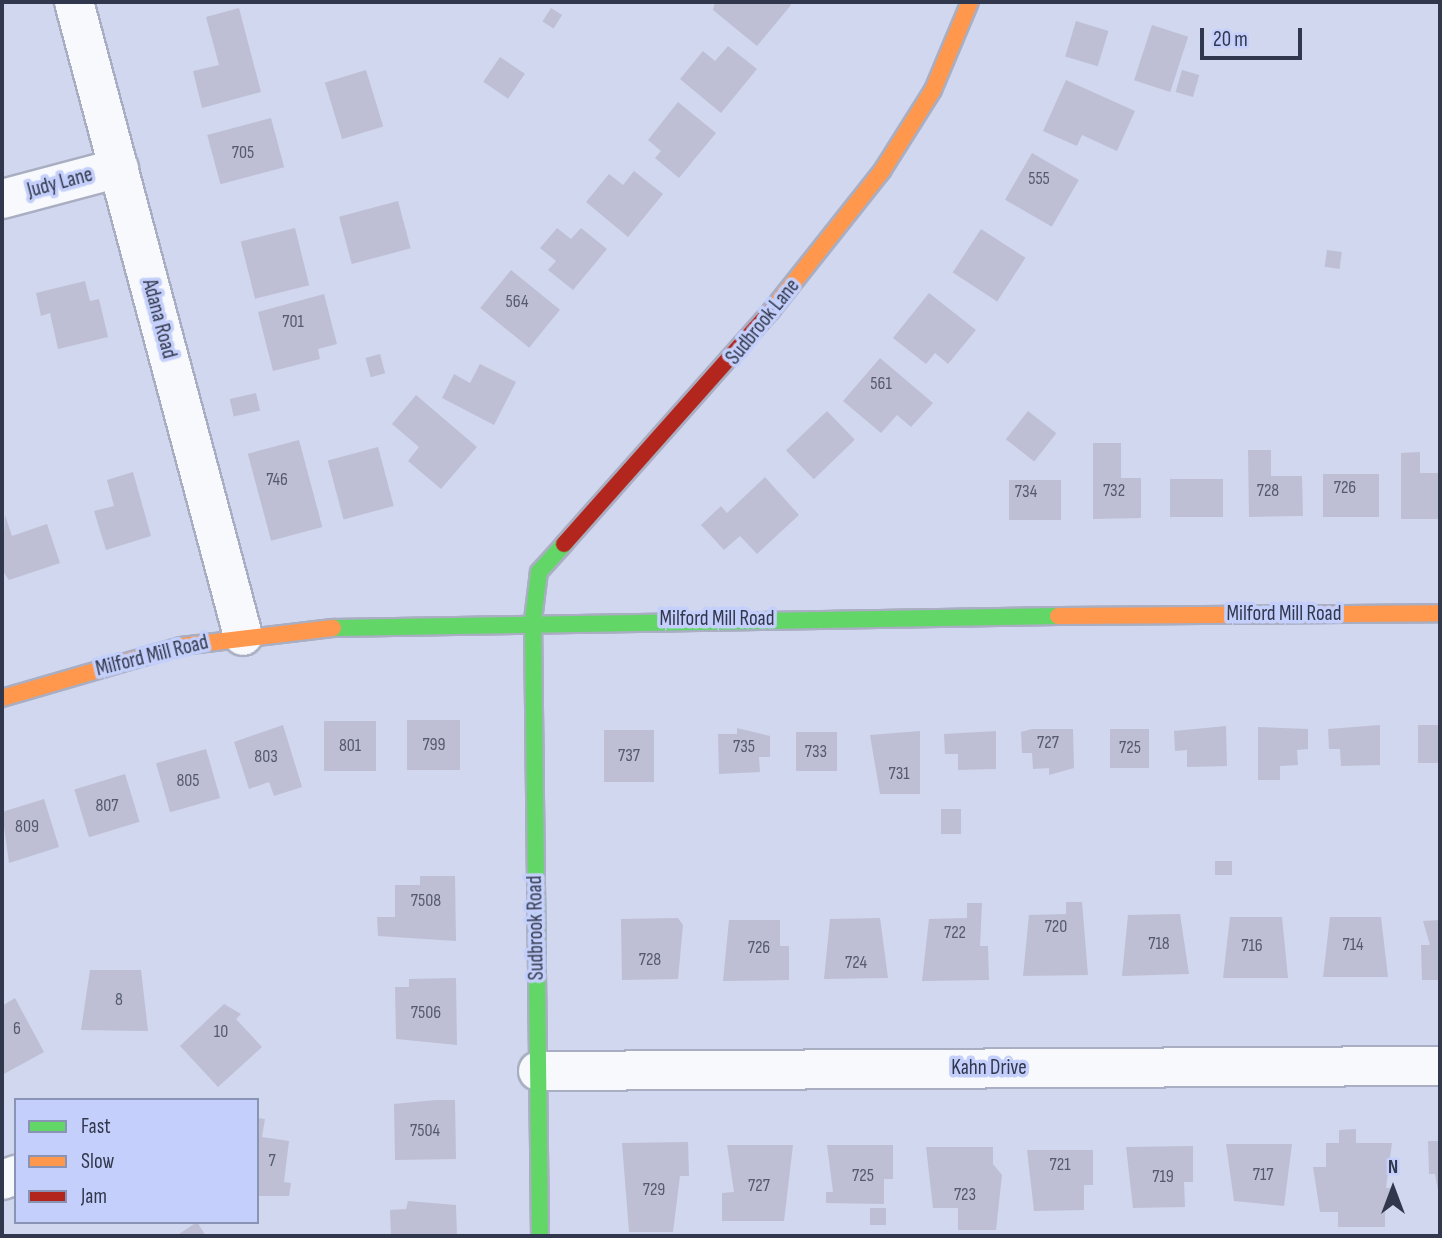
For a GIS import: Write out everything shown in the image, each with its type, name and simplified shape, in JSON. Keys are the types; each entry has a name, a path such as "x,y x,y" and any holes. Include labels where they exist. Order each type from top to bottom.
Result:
{"main road":[{"name":"Sudbrook Lane","path":"533,620 539,572 724,369 882,171 933,90 970,2"},
{"name":"Milford Mill Road","path":"2,698 181,646 243,636 533,620 1440,613"},
{"name":"Sudbrook Road","path":"533,620 540,1236"}],"street":[{"name":"Adana Road","path":"74,2 243,636"},
{"name":"Judy Lane","path":"2,199 119,168"},
{"name":"Kahn Drive","path":"538,1071 1440,1066"}],"building":[{"path":"715,2 788,2 791,5 757,46 713,10"},
{"path":"239,8 261,92 202,108 193,71 219,65 206,17"},
{"path":"551,8 562,15 554,28 543,22"},
{"path":"1076,21 1109,31 1098,66 1065,56"},
{"path":"1152,25 1188,37 1170,92 1134,80"},
{"path":"728,46 757,69 721,113 680,79 703,51 715,61"},
{"path":"500,57 525,74 508,99 483,82"},
{"path":"366,70 383,126 342,139 325,83"},
{"path":"1182,70 1199,75 1193,97 1176,92"},
{"path":"1066,80 1135,111 1117,151 1082,135 1077,146 1043,131"},
{"path":"678,102 716,133 679,178 655,158 661,151 648,140"},
{"path":"271,118 284,167 220,184 207,135"},
{"path":"1032,153 1079,180 1052,227 1005,200"},
{"path":"634,171 663,194 628,237 586,202 609,174 623,185"},
{"path":"398,201 411,248 352,264 339,217"},
{"path":"295,228 309,285 255,299 241,242"},
{"path":"557,228 571,239 581,228 607,249 573,290 548,270 556,261 540,248"},
{"path":"981,229 1025,258 997,301 953,273"},
{"path":"1327,250 1342,252 1339,269 1325,267"},
{"path":"511,270 560,310 529,348 480,308"},
{"path":"85,281 90,301 99,299 108,337 58,349 50,313 41,316 36,293"},
{"path":"929,293 976,330 948,364 935,353 926,364 893,338"},
{"path":"324,294 337,344 318,349 320,359 273,371 258,312"},
{"path":"380,354 385,373 371,377 366,358"},
{"path":"880,358 933,403 911,427 897,415 881,433 843,401"},
{"path":"480,364 516,382 494,425 442,398 454,374 470,383"},
{"path":"256,393 260,411 234,417 230,399"},
{"path":"416,395 477,447 441,489 408,461 419,447 392,424"},
{"path":"827,411 855,440 814,479 786,451"},
{"path":"1028,411 1056,433 1034,462 1006,439"},
{"path":"299,440 322,527 271,541 248,454"},
{"path":"1093,443 1121,443 1121,478 1141,478 1141,518 1093,519"},
{"path":"378,447 394,506 344,519 328,460"},
{"path":"1248,450 1271,450 1271,476 1302,476 1303,516 1249,517"},
{"path":"1420,452 1420,473 1440,473 1440,519 1401,519 1401,453"},
{"path":"133,472 151,536 106,550 94,511 114,506 107,480"},
{"path":"1323,474 1379,474 1379,517 1323,517"},
{"path":"765,477 799,515 757,554 740,536 724,550 701,525 721,506 727,513"},
{"path":"1170,479 1223,479 1223,517 1170,517"},
{"path":"1009,480 1061,480 1061,520 1009,520"},
{"path":"5,515 12,536 47,524 60,563 9,580 2,570"},
{"path":"407,720 460,720 460,770 407,770"},
{"path":"324,721 376,721 376,771 324,771"},
{"path":"283,725 302,787 274,796 269,782 249,789 234,742"},
{"path":"1380,725 1380,765 1341,766 1340,749 1329,749 1328,729"},
{"path":"1418,725 1440,725 1440,763 1418,763"},
{"path":"1226,726 1227,766 1187,767 1187,750 1175,751 1174,731"},
{"path":"1258,727 1308,729 1308,749 1297,750 1298,765 1280,766 1280,780 1258,780"},
{"path":"737,728 770,736 770,757 759,757 760,772 719,774 718,734 737,734"},
{"path":"1032,729 1073,729 1074,768 1049,775 1049,768 1033,769 1032,753 1022,753 1021,732"},
{"path":"1110,729 1149,729 1149,768 1110,768"},
{"path":"604,730 654,730 654,782 604,782"},
{"path":"920,731 920,794 880,794 870,735"},
{"path":"996,731 996,769 958,770 958,754 945,754 944,734"},
{"path":"796,732 837,732 837,771 796,771"},
{"path":"206,749 220,798 170,812 156,763"},
{"path":"125,774 140,822 89,837 74,789"},
{"path":"44,799 59,847 9,863 2,812"},
{"path":"941,809 961,809 961,834 941,834"},
{"path":"1215,861 1232,861 1232,875 1215,875"},
{"path":"420,876 455,876 456,941 378,936 377,917 395,917 395,885 420,885"},
{"path":"1066,902 1082,902 1088,975 1023,976 1029,915 1066,914"},
{"path":"967,903 982,903 980,946 988,946 989,980 922,981 929,919 967,918"},
{"path":"1180,914 1189,974 1122,976 1128,915"},
{"path":"1230,917 1282,917 1288,978 1223,978"},
{"path":"1330,917 1381,917 1388,977 1323,977"},
{"path":"678,918 683,925 678,979 622,980 621,919"},
{"path":"880,918 888,978 824,979 830,919"},
{"path":"729,920 780,920 780,946 789,946 789,980 723,981"},
{"path":"1440,920 1440,980 1422,980 1421,945 1430,945 1423,921"},
{"path":"90,970 141,970 148,1031 81,1030"},
{"path":"456,978 457,1045 396,1039 395,987 409,987 409,979"},
{"path":"15,998 44,1052 2,1075 2,1006"},
{"path":"224,1004 241,1014 236,1019 262,1047 218,1087 180,1046"},
{"path":"455,1100 456,1159 395,1160 394,1104"},
{"path":"259,1118 265,1119 262,1137 289,1141 284,1182 291,1183 289,1196 259,1196"},
{"path":"1356,1129 1356,1143 1392,1143 1386,1188 1395,1188 1395,1204 1385,1204 1385,1227 1338,1227 1338,1212 1320,1212 1313,1167 1326,1167 1326,1143 1339,1143 1339,1130"},
{"path":"1428,1141 1440,1141 1440,1201 1435,1174 1429,1174"},
{"path":"688,1142 689,1176 680,1176 673,1232 629,1232 622,1143"},
{"path":"1226,1144 1292,1144 1284,1206 1234,1201"},
{"path":"727,1145 793,1145 784,1221 722,1221 722,1193 734,1192"},
{"path":"827,1145 893,1145 893,1179 884,1179 884,1204 826,1203 826,1192 833,1192"},
{"path":"1193,1146 1193,1182 1184,1182 1185,1207 1133,1208 1126,1147"},
{"path":"926,1147 993,1147 993,1164 1002,1175 996,1230 958,1230 958,1208 933,1208"},
{"path":"1027,1150 1093,1150 1093,1185 1084,1185 1084,1210 1034,1211"},
{"path":"408,1201 456,1205 457,1236 391,1236 390,1210 406,1209"},
{"path":"870,1208 886,1208 886,1225 870,1225"},
{"path":"198,1224 206,1236 176,1236"}],"traffic: fast":[{"path":"540,1236 533,620 539,572 564,544"},
{"path":"333,628 1058,616"}],"traffic: slow":[{"path":"771,311 882,171 933,90 970,2"},
{"path":"1058,616 1440,613"},
{"path":"2,698 181,646 333,628"}],"traffic: jam":[{"path":"564,544 771,311"}]}
